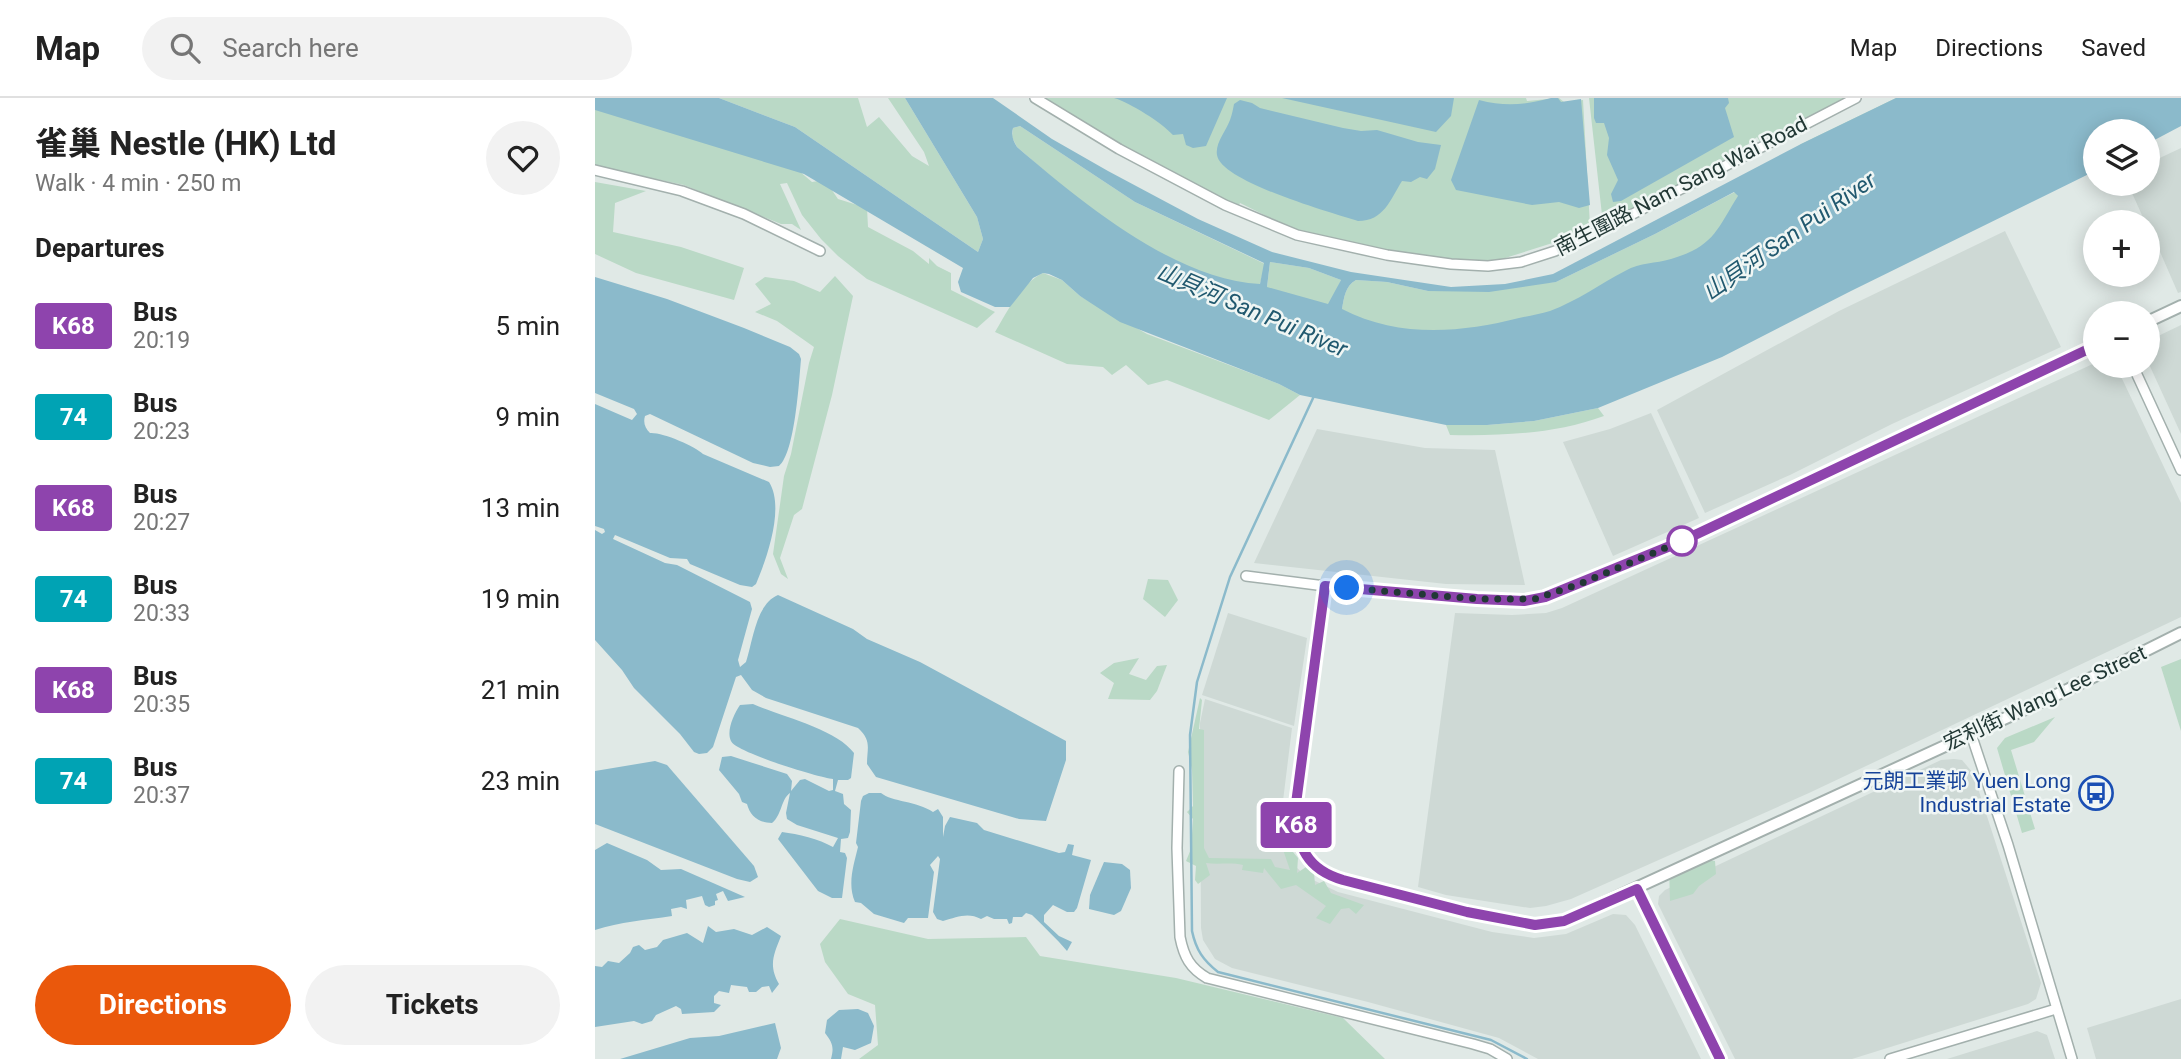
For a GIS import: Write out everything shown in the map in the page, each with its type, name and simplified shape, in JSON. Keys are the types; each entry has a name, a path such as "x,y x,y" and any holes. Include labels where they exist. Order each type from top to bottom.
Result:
{"street":[{"name":"南生圍路 Nam Sang Wai Road","path":"1035,98 1119,149 1225,205 1297,235 1387,255 1488,266 1521,262 1555,251 1604,229 1856,98"},
{"path":"595,170 682,191 744,214 820,251"},
{"path":"2160,316 2181,306"},
{"path":"1246,576 1325,586 1477,599 1524,601 1545,597 1680,542 2083,352"},
{"path":"2139,378 2181,470"},
{"name":"宏利街 Wang Lee Street","path":"1325,586 1295,811 1299,844 1317,868 1331,876 1467,912 1535,925 1564,921 1637,889 2077,685 2181,633"},
{"path":"1971,734 2008,845 2072,1059"},
{"path":"1179,771 1179,937 1182,951 1191,967 1207,978 1473,1044 1507,1059"},
{"path":"1637,889 1720,1059"},
{"path":"1890,1059 2056,1009"}],"shaded area":[{"path":"2181,148 2181,292 2178,293 2160,252 2160,210 2140,210 2133,196 2160,196 2160,158"},
{"path":"2005,231 2061,347 1705,513 1657,410 1839,311"},
{"path":"2181,325 2181,434 2155,378 2160,378 2160,335"},
{"path":"2083,369 2083,378 2122,378 2181,503 2181,617 1809,793 1571,899 1530,908 1446,895 1418,887 1455,613 1512,615 1546,613"},
{"path":"1651,413 1699,518 1613,556 1563,442 1610,429"},
{"path":"1317,429 1425,448 1495,450 1525,585 1446,584 1254,563"},
{"path":"1228,613 1307,638 1294,726 1202,695"},
{"path":"1205,699 1292,728 1280,825 1282,840 1296,867 1307,877 1338,892 1492,932 1534,938 1566,934 1613,914 1626,915 1635,925 1701,1059 1538,1059 1499,1038 1232,968 1215,959 1203,940 1201,928 1200,723"},
{"path":"1941,760 1962,760 1973,773 2041,983 2036,999 2028,1004 1852,1059 1735,1059 1658,904 1659,896 1665,890"},
{"path":"2181,999 2181,1059 2096,1059 2087,1028"},
{"path":"2037,1031 2047,1035 2055,1059 1947,1059"}],"green space":[{"path":"719,98 858,98 867,127 879,117 912,156 929,166 924,152 888,98 905,98 977,217 983,239 978,252 795,127"},
{"path":"1041,98 1583,100 1590,226 1562,240 1499,260 1451,264 1335,244 1287,226 1240,203 1235,213 1119,153"},
{"path":"1589,98 1856,98 1762,145 1757,137 1737,153 1615,223 1603,224"},
{"path":"1896,98 1893,159 1440,371 1146,259 1017,147 1012,137 1013,128 1020,126 1135,202 1265,264 1260,284 1267,287 1270,262 1309,268 1341,280 1336,291 1342,309 1347,289 1356,280 1387,282 1428,291 1556,282 1735,192 1738,196 1801,144"},
{"path":"595,109 791,164 812,182 825,180 838,199 867,208 868,227 913,251 929,264 929,258 937,266 951,273 951,290 995,312 977,328 867,279 821,239 802,215 787,183 780,184 801,230 792,224 781,224 684,185 595,166"},
{"path":"595,182 646,191 615,203 613,232 681,247 744,268 734,300 636,273 595,254"},
{"path":"1043,273 1062,280 1080,296 1147,334 1279,384 1300,395 1269,420 1167,380 1148,385 1126,365 1112,375 1103,367 1067,364 995,332 1021,291"},
{"path":"835,276 853,296 832,395 802,509 794,515 780,558 788,579 781,574 773,554 784,476 814,347 777,321 755,312 771,304 755,284 765,277 794,281 820,292"},
{"path":"1598,408 1604,416 1567,427 1528,433 1450,435 1446,425 1534,421"},
{"path":"1148,579 1168,580 1178,600 1165,617 1143,599"},
{"path":"1139,658 1129,674 1146,680 1157,666 1167,665 1157,691 1150,700 1108,699 1114,683 1100,673 1114,663"},
{"path":"2181,659 2181,731 2161,667"},
{"path":"1200,698 1199,729 1204,730 1204,848 1209,858 1271,859 1275,867 1290,870 1278,835 1288,829 1305,833 1293,852 1298,858 1297,873 1306,867 1314,872 1315,885 1324,881 1331,893 1364,905 1356,914 1349,908 1341,909 1330,924 1316,918 1326,906 1296,885 1281,889 1264,868 1263,873 1242,870 1243,865 1238,864 1206,863 1210,875 1198,884 1195,880 1196,866 1186,861 1191,849 1193,819 1187,812 1193,806 1192,770 1188,752"},
{"path":"2055,717 2034,742 2011,750 2035,829 2022,833 1997,748 2005,738"},
{"path":"1693,857 1715,861 1716,874 1693,894 1670,901 1669,866"},
{"path":"840,919 928,939 1026,937 1040,956 1176,978 1343,1018 1385,1059 859,1059 878,1045 875,1005 848,994 825,962 820,944"}],"water":[{"name":"山貝河 San Pui River","path":"595,98 719,98 795,127 978,252 983,239 977,217 905,98 993,98 1052,139 1108,171 1198,219 1272,252 1351,272 1451,287 1505,284 1553,274 1801,144 1896,98 2181,98 2181,126 2160,137 2160,119 2083,119 2083,177 1722,357 1598,408 1534,421 1487,425 1446,425 1300,395 1279,384 1120,322 1080,296 1062,280 1049,274 1043,273 1033,278 1010,307 995,307 961,292 958,282 963,268 804,174 595,110","holes":["1020,126 1135,202 1264,263 1260,284 1228,279 1195,268 1130,234 1070,191 1017,147 1013,128","1734,192 1738,196 1718,228 1697,249 1671,259 1631,268 1550,311 1474,327 1429,330 1385,325 1342,309 1347,289 1356,280 1387,282 1428,291 1489,292 1556,282","1270,262 1309,268 1341,280 1328,304 1267,287"]},
{"path":"1114,98 1227,98 1206,146 1193,148 1186,145 1183,134 1173,135 1146,114"},
{"path":"1282,98 1454,98 1451,116 1436,132"},
{"path":"1558,98 1561,102 1581,99 1590,205 1579,208 1559,202 1532,205 1456,190 1451,180 1479,100 1515,104"},
{"path":"1594,98 1728,98 1729,103 1725,108 1734,137 1621,201 1613,202 1611,194 1618,180 1607,155 1609,138 1604,123 1596,123 1594,118"},
{"path":"1240,100 1260,108 1343,128 1377,130 1418,142 1441,145 1435,169 1427,179 1420,177 1411,182 1402,181 1385,208 1367,220 1358,221 1303,204 1257,186 1223,165 1217,155 1218,146 1234,104"},
{"path":"595,277 667,299 744,328 790,347 801,359 789,447 779,466 753,463 650,414 644,419 650,433 678,440 703,454 769,482 773,492 775,518 765,561 756,584 752,587 740,585 690,564 687,559 670,558 615,535 613,539 665,563 677,565 750,602 752,609 738,660 740,667 746,662 760,615 765,606 778,595 920,662 1066,741 1066,760 1046,821 1019,819 876,777 867,764 867,741 858,728 766,698 752,690 741,675 736,677 713,747 707,753 699,754 694,752 634,688 595,640 595,530 602,534 605,532 595,526 595,404 632,420 637,414 634,409 595,393"},
{"path":"753,704 822,730 846,744 854,753 851,778 838,780 835,791 843,794 844,804 851,810 848,838 841,839 840,852 845,853 847,858 842,898 832,898 818,891 778,839 782,832 815,839 833,847 838,838 797,825 787,819 790,793 772,823 759,820 719,770 722,757 731,756 787,774 792,781 791,791 800,780 805,779 829,791 833,790 833,779 762,758 731,741 730,728 740,705"},
{"path":"655,761 667,765 754,866 758,877 750,882 737,879 595,824 595,771"},
{"path":"881,793 933,812 938,809 943,817 943,837 950,817 977,823 984,830 1059,853 1065,852 1068,844 1074,845 1072,855 1091,860 1077,908 1074,912 1067,912 1053,905 1044,915 1044,922 1059,936 1072,942 1067,951 1032,915 1026,913 1022,917 1013,917 1012,923 1009,924 1007,919 987,916 981,919 967,916 943,921 937,919 933,912 940,859 938,856 930,865 934,872 928,918 908,918 904,923 874,914 861,903 855,902 851,881 858,847 856,843 861,801 863,796"},
{"path":"607,843 647,860 661,870 681,869 745,897 728,901 723,891 716,894 718,900 715,905 709,907 705,905 702,896 686,900 687,909 671,909 672,916 595,930 595,850"},
{"path":"1104,862 1122,864 1130,870 1131,888 1121,911 1114,915 1089,909 1090,895"},
{"path":"708,926 716,932 734,929 752,935 767,927 781,936 773,965 779,984 772,993 769,986 749,992 747,987 731,985 729,993 719,991 714,996 714,1003 721,1005 714,1012 682,1014 681,1009 676,1006 642,1024 634,1021 595,1027 595,966 602,967 608,961 619,963 633,947 639,945 645,950 657,947 663,940 687,933 703,943"},
{"path":"858,1009 868,1013 874,1026 871,1043 855,1050 843,1047 841,1059 831,1059 832,1046 825,1033 827,1020 839,1010"},
{"path":"775,1023 781,1048 777,1059 620,1059 690,1038 719,1036"}],"waterway":[{"path":"1314,396 1230,577 1197,682 1190,735 1194,938 1201,954 1218,972 1491,1040 1527,1059"}],"bus line":[{"name":"K68","path":"1720,1059 1637,889 1564,921 1535,925 1467,912 1343,880 1317,868 1308,858 1299,844 1295,811 1325,586 1477,599 1524,601 1545,597 1680,542 2083,352"}],"place":[{"name":"元朗工業邨 Yuen Long Industrial Estate","path":"2096,793"}],"route":[{"path":"1347,588 1524,601 1545,597 1582,583 1682,541"}]}
